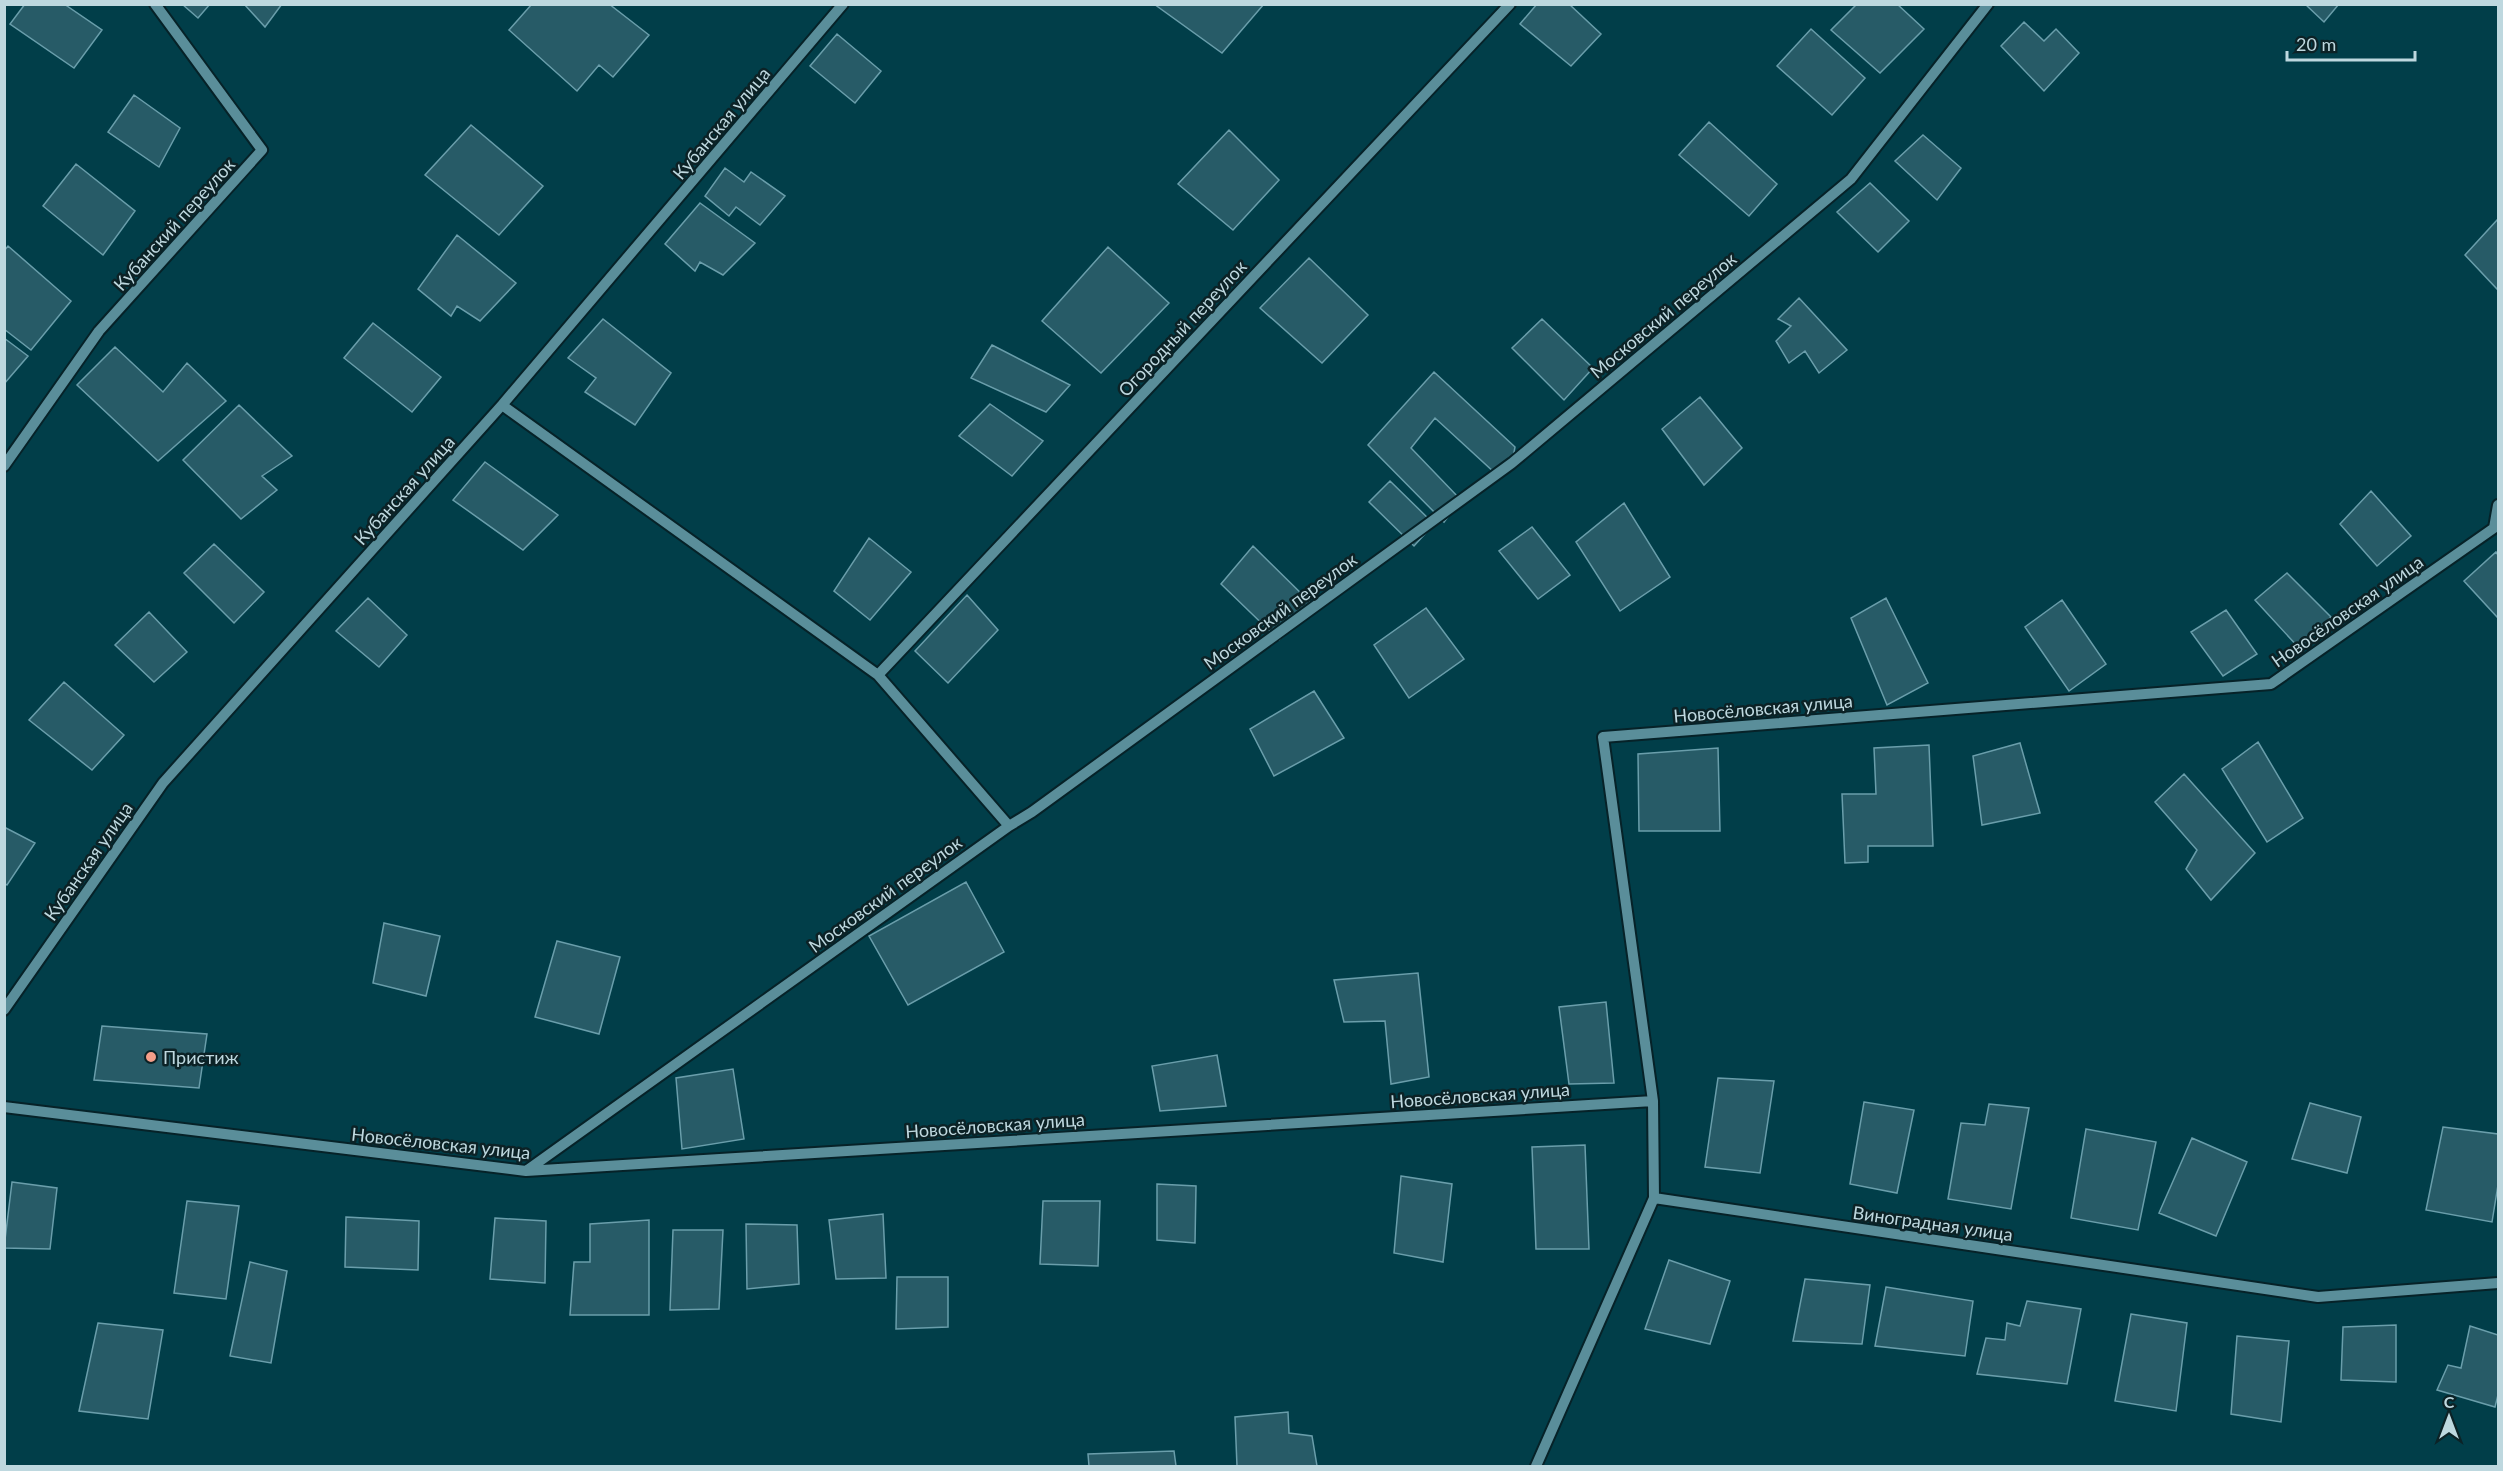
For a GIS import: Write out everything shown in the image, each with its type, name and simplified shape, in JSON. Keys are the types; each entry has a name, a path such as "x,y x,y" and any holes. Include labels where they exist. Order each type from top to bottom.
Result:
{"street":[{"name":"Кубанский переулок","path":"4,466 99,331 262,150 155,4"},
{"name":"Кубанская улица","path":"4,1010 163,783 502,405 843,4"},
{"name":"Огородный переулок","path":"878,675 1510,4"},
{"name":"Московский переулок","path":"526,1171 1041,805 1512,463 1851,179 1988,4"},
{"path":"502,405 878,675 1009,826"},
{"path":"2496,530 2499,505"},
{"name":"Новосёловская улица","path":"4,1107 526,1171 1653,1101 1603,737 2271,684 2496,530"},
{"path":"1536,1467 1654,1198 1653,1101"},
{"name":"Виноградная улица","path":"1654,1198 2318,1296 2499,1283"}],"building":[{"path":"25,4 64,4 102,30 74,68 10,24"},
{"path":"182,4 210,4 198,18"},
{"path":"244,4 282,4 265,27"},
{"path":"532,4 609,4 649,35 613,77 599,65 577,91 509,30"},
{"path":"1154,4 1264,4 1222,53"},
{"path":"1537,4 1569,4 1601,34 1571,66 1520,24"},
{"path":"1857,4 1897,4 1924,29 1880,73 1831,30"},
{"path":"2305,4 2339,4 2324,22"},
{"path":"2024,22 2044,41 2056,29 2079,53 2044,91 2001,46"},
{"path":"1811,29 1865,78 1832,115 1777,66"},
{"path":"837,34 881,71 855,103 810,66"},
{"path":"134,95 180,128 159,167 108,132"},
{"path":"1709,122 1777,184 1749,216 1679,155"},
{"path":"471,125 543,186 499,235 425,175"},
{"path":"1229,130 1279,180 1233,230 1178,184"},
{"path":"1923,135 1961,168 1937,200 1895,161"},
{"path":"76,164 135,211 103,255 43,206"},
{"path":"725,168 744,182 751,172 785,196 760,225 736,207 729,216 705,196"},
{"path":"1870,183 1909,221 1878,252 1837,212"},
{"path":"700,203 755,243 723,275 700,262 695,271 665,244"},
{"path":"2498,219 2498,290 2465,255"},
{"path":"457,235 516,283 480,321 457,306 451,316 418,289"},
{"path":"8,246 71,301 31,350 4,329 4,251"},
{"path":"1108,247 1169,303 1101,373 1042,321"},
{"path":"1309,258 1368,315 1322,363 1260,308"},
{"path":"1799,298 1847,350 1819,373 1805,351 1789,363 1776,341 1791,326 1778,319"},
{"path":"603,319 671,373 635,425 585,392 596,378 568,358"},
{"path":"1542,319 1593,368 1564,400 1512,348"},
{"path":"373,323 441,377 412,412 344,358"},
{"path":"4,338 28,356 4,384"},
{"path":"992,345 1070,385 1046,412 971,378"},
{"path":"115,347 163,392 187,363 226,401 158,461 77,385"},
{"path":"1434,372 1515,447 1512,463 1495,473 1435,418 1411,448 1461,500 1444,522 1368,445"},
{"path":"1700,397 1742,448 1704,485 1662,429"},
{"path":"990,404 1043,441 1012,476 959,436"},
{"path":"239,405 292,456 262,476 277,490 241,519 183,460"},
{"path":"485,462 558,515 523,550 453,500"},
{"path":"1390,481 1434,524 1414,546 1369,502"},
{"path":"2371,491 2411,536 2377,566 2340,524"},
{"path":"1624,503 1670,577 1620,611 1576,542"},
{"path":"1532,527 1570,575 1538,599 1499,551"},
{"path":"869,538 911,572 870,620 834,591"},
{"path":"214,544 264,592 234,623 184,573"},
{"path":"1253,546 1316,608 1279,640 1221,584"},
{"path":"2496,552 2498,555 2498,618 2464,581"},
{"path":"2287,573 2331,617 2299,648 2255,600"},
{"path":"967,595 998,630 948,683 915,651"},
{"path":"368,598 407,635 379,667 336,631"},
{"path":"1886,598 1928,683 1887,705 1851,618"},
{"path":"2062,600 2106,664 2069,691 2025,627"},
{"path":"1426,608 1464,659 1409,698 1374,645"},
{"path":"2226,610 2257,654 2223,676 2191,632"},
{"path":"149,612 187,652 154,682 115,645"},
{"path":"64,682 124,735 92,770 29,720"},
{"path":"1314,691 1344,738 1274,776 1250,729"},
{"path":"2258,742 2303,818 2267,842 2222,769"},
{"path":"2020,743 2040,813 1982,825 1973,756"},
{"path":"1929,745 1933,846 1868,846 1868,862 1845,863 1842,794 1876,794 1874,748"},
{"path":"1718,748 1720,831 1639,831 1638,754"},
{"path":"2184,774 2255,853 2211,900 2186,869 2197,850 2155,802"},
{"path":"4,827 35,843 7,885 4,883"},
{"path":"966,882 1004,952 908,1005 869,936"},
{"path":"384,923 440,936 426,996 373,983"},
{"path":"557,941 620,957 599,1034 535,1017"},
{"path":"1418,973 1429,1077 1391,1084 1385,1021 1344,1022 1334,980"},
{"path":"1606,1002 1614,1083 1569,1084 1559,1007"},
{"name":"Пристиж","path":"102,1026 207,1034 199,1088 94,1080"},
{"path":"1217,1055 1226,1106 1160,1111 1152,1066"},
{"path":"733,1069 744,1139 682,1149 676,1078"},
{"path":"1718,1078 1774,1081 1760,1173 1705,1167"},
{"path":"1864,1102 1914,1110 1897,1193 1850,1184"},
{"path":"2310,1103 2361,1117 2347,1173 2292,1159"},
{"path":"1989,1104 2029,1108 2011,1209 1948,1199 1961,1123 1985,1125"},
{"path":"2443,1127 2498,1134 2498,1185 2492,1222 2426,1210"},
{"path":"2086,1129 2156,1142 2138,1230 2071,1218"},
{"path":"2192,1138 2247,1162 2216,1236 2159,1213"},
{"path":"1585,1145 1589,1249 1536,1249 1532,1147"},
{"path":"1401,1176 1452,1184 1443,1262 1394,1253"},
{"path":"12,1182 57,1188 50,1249 4,1248"},
{"path":"1157,1184 1196,1186 1195,1243 1157,1240"},
{"path":"187,1201 239,1206 226,1299 174,1293"},
{"path":"1043,1201 1100,1201 1098,1266 1040,1264"},
{"path":"883,1214 886,1278 836,1279 829,1220"},
{"path":"346,1217 419,1221 418,1270 345,1267"},
{"path":"495,1218 546,1221 545,1283 490,1279"},
{"path":"649,1220 649,1315 570,1315 574,1262 590,1262 590,1224"},
{"path":"746,1224 797,1225 799,1284 747,1289"},
{"path":"673,1230 723,1230 719,1309 670,1310"},
{"path":"1669,1260 1730,1281 1710,1344 1645,1329"},
{"path":"250,1262 287,1271 271,1363 230,1356"},
{"path":"897,1277 948,1277 948,1327 896,1329"},
{"path":"1805,1279 1870,1285 1862,1344 1793,1341"},
{"path":"1886,1287 1973,1301 1965,1356 1875,1346"},
{"path":"2027,1301 2081,1309 2067,1384 1977,1374 1986,1338 2005,1340 2007,1323 2020,1326"},
{"path":"2131,1314 2187,1323 2176,1411 2115,1401"},
{"path":"98,1323 163,1330 148,1419 79,1411"},
{"path":"2396,1325 2396,1382 2341,1380 2343,1327"},
{"path":"2470,1326 2498,1335 2498,1395 2495,1407 2437,1390 2448,1365 2461,1368"},
{"path":"2237,1336 2289,1341 2281,1422 2231,1414"},
{"path":"1288,1412 1289,1433 1312,1436 1317,1466 1237,1466 1235,1417"},
{"path":"1174,1451 1176,1466 1089,1466 1088,1454"}],"place":[{"name":"Пристиж","path":"151,1057"}]}
